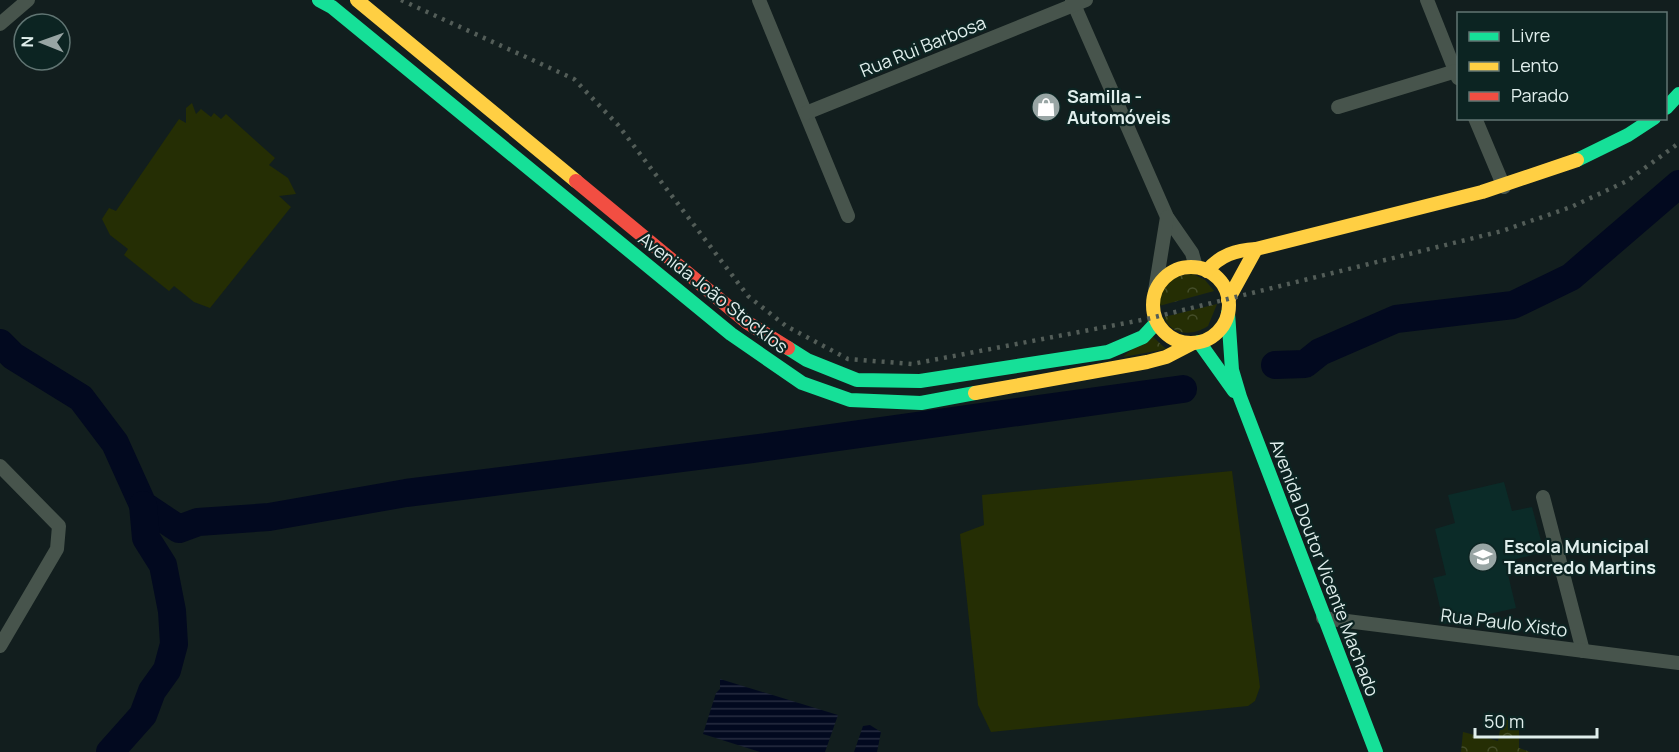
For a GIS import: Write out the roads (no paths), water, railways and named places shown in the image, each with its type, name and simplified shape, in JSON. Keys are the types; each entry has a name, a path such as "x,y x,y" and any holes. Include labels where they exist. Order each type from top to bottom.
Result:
{"main road":[{"name":"Avenida João Stocklos","path":"319,0 332,7 730,334 802,383 850,400 921,403 1147,362 1166,357 1196,342"},
{"name":"Avenida João Stocklos","path":"357,0 748,323 807,360 857,380 920,381 1081,358 1128,345 1150,332 1157,322"},
{"path":"1667,106 1679,94"},
{"path":"1256,249 1215,334 1196,342 1169,336 1157,322 1153,303 1155,291 1162,280 1172,272 1202,269 1227,253 1256,249 1504,187 1603,149 1629,137 1651,120"},
{"path":"1202,269 1221,283 1228,307"},
{"name":"Avenida Doutor Vicente Machado","path":"1228,307 1232,370 1240,397 1376,752"},
{"name":"Avenida Doutor Vicente Machado","path":"1196,342 1240,397"}],"street":[{"path":"0,24 28,0"},
{"path":"759,0 848,216"},
{"path":"1338,107 1457,75 1427,0"},
{"path":"1077,2 1167,217 1202,269"},
{"name":"Rua Rui Barbosa","path":"806,113 1077,2"},
{"path":"1476,120 1504,187"},
{"path":"1155,291 1167,217"},
{"path":"0,466 59,526 57,549 0,646"},
{"path":"1543,497 1582,651"},
{"name":"Rua Paulo Xisto","path":"1323,618 1679,663"}],"water":[{"path":"720,679 838,715 825,752 760,752 703,734 716,693 720,689"},
{"path":"870,725 881,732 877,752 854,752 863,726"}],"waterway":[{"path":"1275,365 1305,364 1320,352 1396,319 1513,305 1571,277 1679,184"},
{"path":"0,343 13,356 81,398 115,443 143,505 179,529 198,522 269,517 406,493 752,449 1183,389"},
{"path":"110,752 143,715 152,691 167,670 174,644 172,611 163,565 146,538 143,505"}],"railway":[{"path":"401,0 574,79 618,125 748,296 786,326 848,359 912,364 1147,319 1502,231 1571,207 1627,181 1679,143"}],"place":[{"name":"Samilla - Automóveis","path":"1046,107"},
{"name":"Escola Municipal Tancredo Martins","path":"1483,557"}]}
